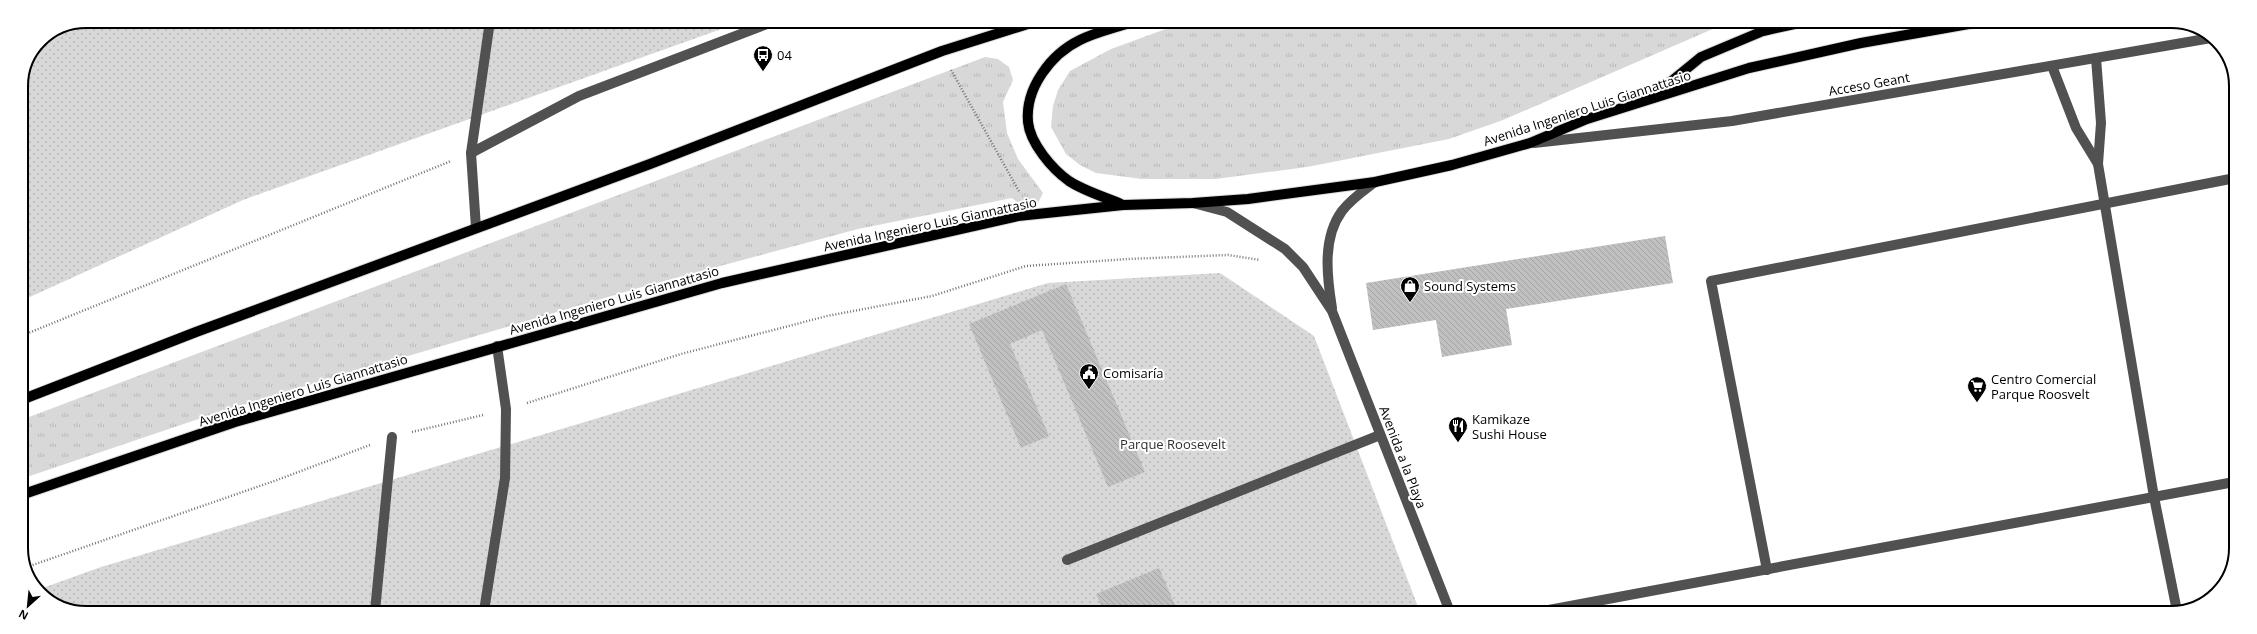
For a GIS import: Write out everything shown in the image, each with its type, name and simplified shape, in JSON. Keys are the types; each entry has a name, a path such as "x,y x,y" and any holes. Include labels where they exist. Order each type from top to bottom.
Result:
{"main road":[{"path":"28,397 658,161 942,51 1013,28"},
{"path":"1115,28 1080,40 1056,57 1040,75 1032,94 1028,123 1037,145 1051,166 1070,181 1123,205"},
{"path":"1647,101 1701,57 1763,31 1776,28"},
{"name":"Avenida Ingeniero Luis Giannattasio","path":"28,493 235,422 722,282 967,227 1032,214 1123,205 1193,204 1303,193 1375,182 1452,165 1530,143 1587,119 1750,68 1861,43 1946,28"}],"street":[{"path":"476,228 471,153 489,28"},
{"path":"471,153 579,96 756,28"},
{"name":"Acceso Geant","path":"1530,143 1732,121 2205,39"},
{"path":"2096,58 2101,123 2098,164 2154,497 2176,606"},
{"path":"2052,66 2076,128 2098,164"},
{"path":"1767,570 1711,281 2229,179"},
{"path":"1332,312 1327,275 1328,254 1334,229 1341,212 1352,199 1375,182"},
{"path":"1193,204 1227,212 1285,249 1303,267 1332,312"},
{"name":"Avenida a la Playa","path":"1332,312 1448,606"},
{"path":"485,606 505,478 506,409 497,346"},
{"path":"1068,560 1380,435"},
{"path":"375,606 392,437"},
{"path":"1571,606 2229,483"}],"path":[{"path":"942,51 1032,214"},
{"path":"28,333 471,153"},
{"path":"31,566 277,480 392,437 506,409 681,354 827,316 932,296 1026,266 1128,259 1228,255 1265,261"}],"green space":[{"path":"86,28 724,28 243,200 28,298 28,86 32,64 38,54 45,45 64,32"},
{"path":"1169,28 1715,28 1503,120 1449,139 1307,167 1216,179 1142,179 1096,173 1080,165 1066,154 1051,127 1053,106 1058,90 1070,71 1111,49"},
{"path":"985,57 998,59 1009,67 1013,80 1003,102 1007,133 1018,159 1043,193 1032,215 1012,198 858,229 642,287 228,409 28,477 28,417"},
{"name":"Parque Roosevelt","path":"1220,273 1314,336 1418,606 78,606 64,602 48,592 48,586 101,567 1048,283"}],"building":[{"path":"1665,236 1673,283 1506,309 1512,345 1442,357 1436,320 1373,330 1366,283"},
{"name":"Comisaría","path":"1066,284 1145,472 1108,487 1042,330 1010,344 1049,436 1021,448 969,324"},
{"path":"1159,568 1175,606 1101,606 1096,594"}],"place":[{"name":"04","path":"763,72"},
{"name":"Sound Systems","path":"1410,303"},
{"name":"Comisaría","path":"1089,390"},
{"name":"Centro Comercial Parque Roosvelt","path":"1977,403"},
{"name":"Kamikaze Sushi House","path":"1458,443"}]}
